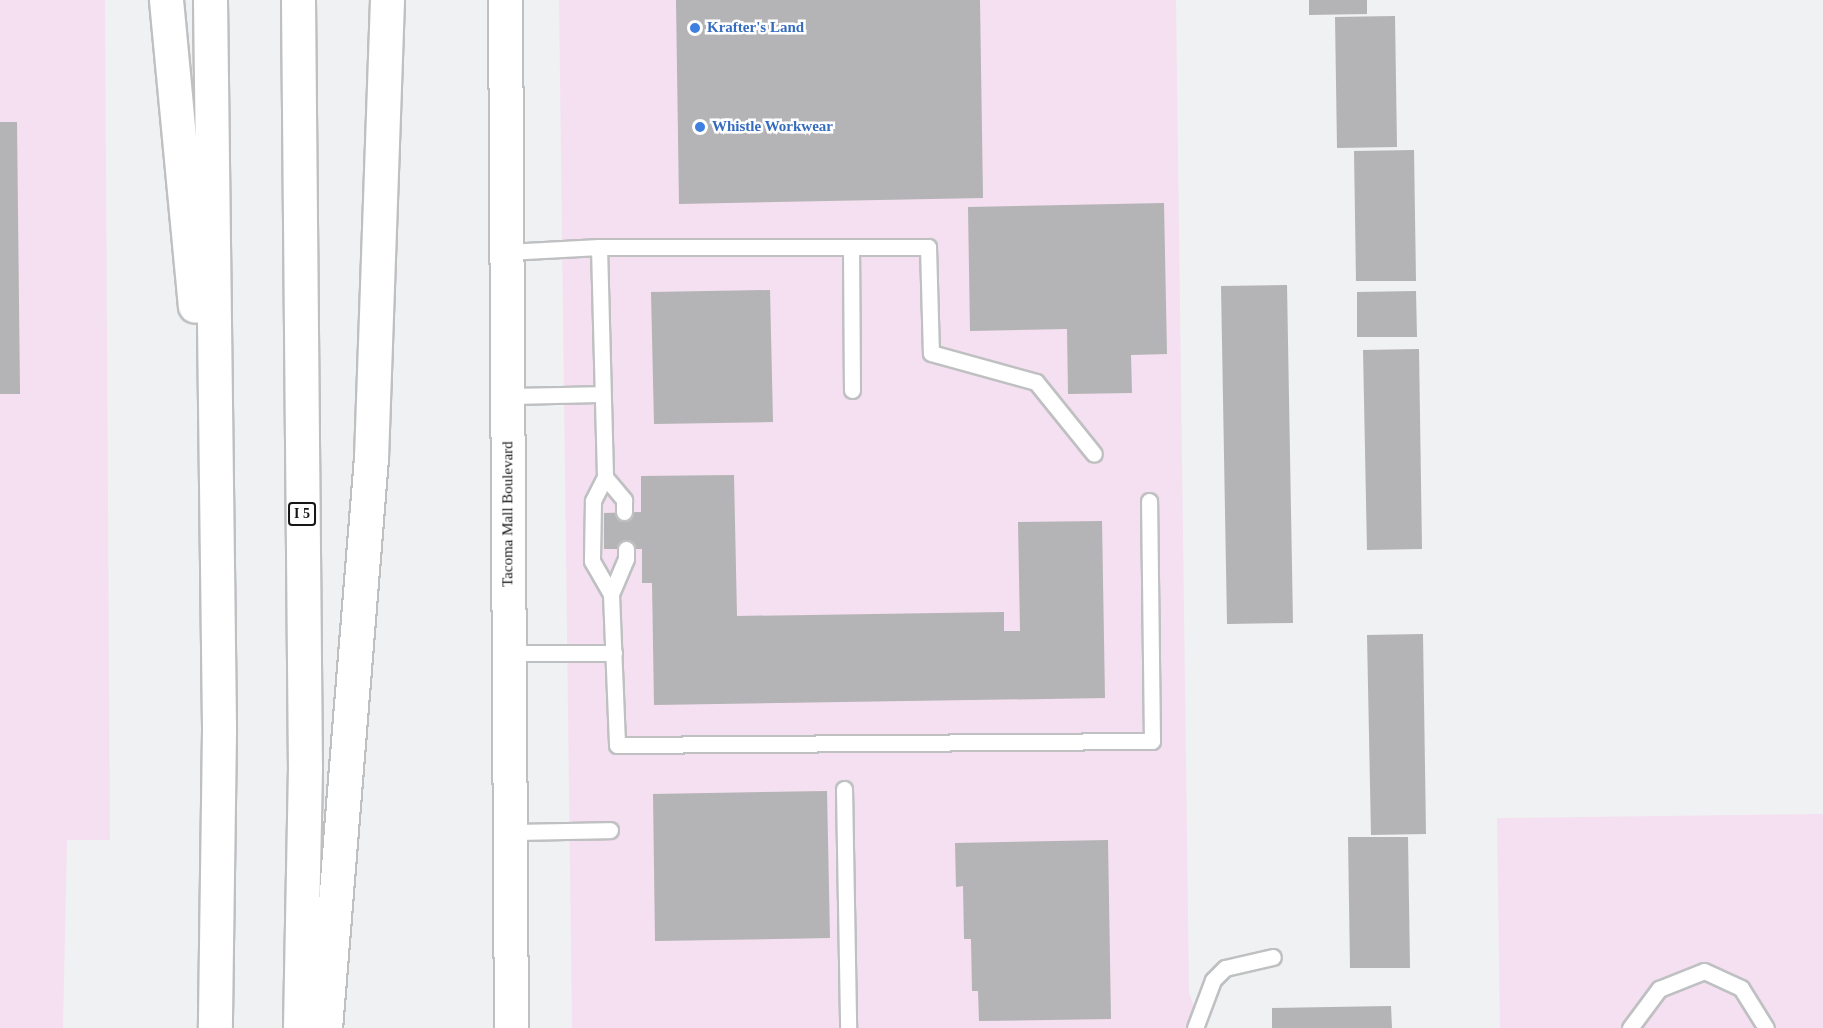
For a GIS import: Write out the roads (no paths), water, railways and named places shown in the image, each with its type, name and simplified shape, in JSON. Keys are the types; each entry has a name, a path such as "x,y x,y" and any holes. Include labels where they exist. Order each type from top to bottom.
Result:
{"main road":[{"path":"166,0 218,545"},
{"path":"210,0 218,545 215,1028"},
{"name":"I 5","path":"298,0 305,767 300,1028"},
{"path":"325,1028 371,458 387,0"},
{"name":"Tacoma Mall Boulevard","path":"505,0 511,1028"}],"lane":[{"path":"507,252 599,248 928,247 931,353 1036,382 1094,454"},
{"path":"599,248 605,477 593,501 592,561 611,594"},
{"path":"851,248 852,390"},
{"path":"508,396 602,394"},
{"path":"605,477 624,501 624,512"},
{"path":"626,549 626,559 611,594 617,745 1152,741 1149,501"},
{"path":"509,652 614,653"},
{"path":"843,789 848,1028"},
{"path":"510,832 610,830"},
{"path":"1195,1028 1213,980 1225,968 1273,957"},
{"path":"1630,1028 1659,989 1704,971 1742,988 1766,1028"}],"place":[{"name":"Krafter's Land","path":"695,28"},
{"name":"Whistle Workwear","path":"700,127"}]}
